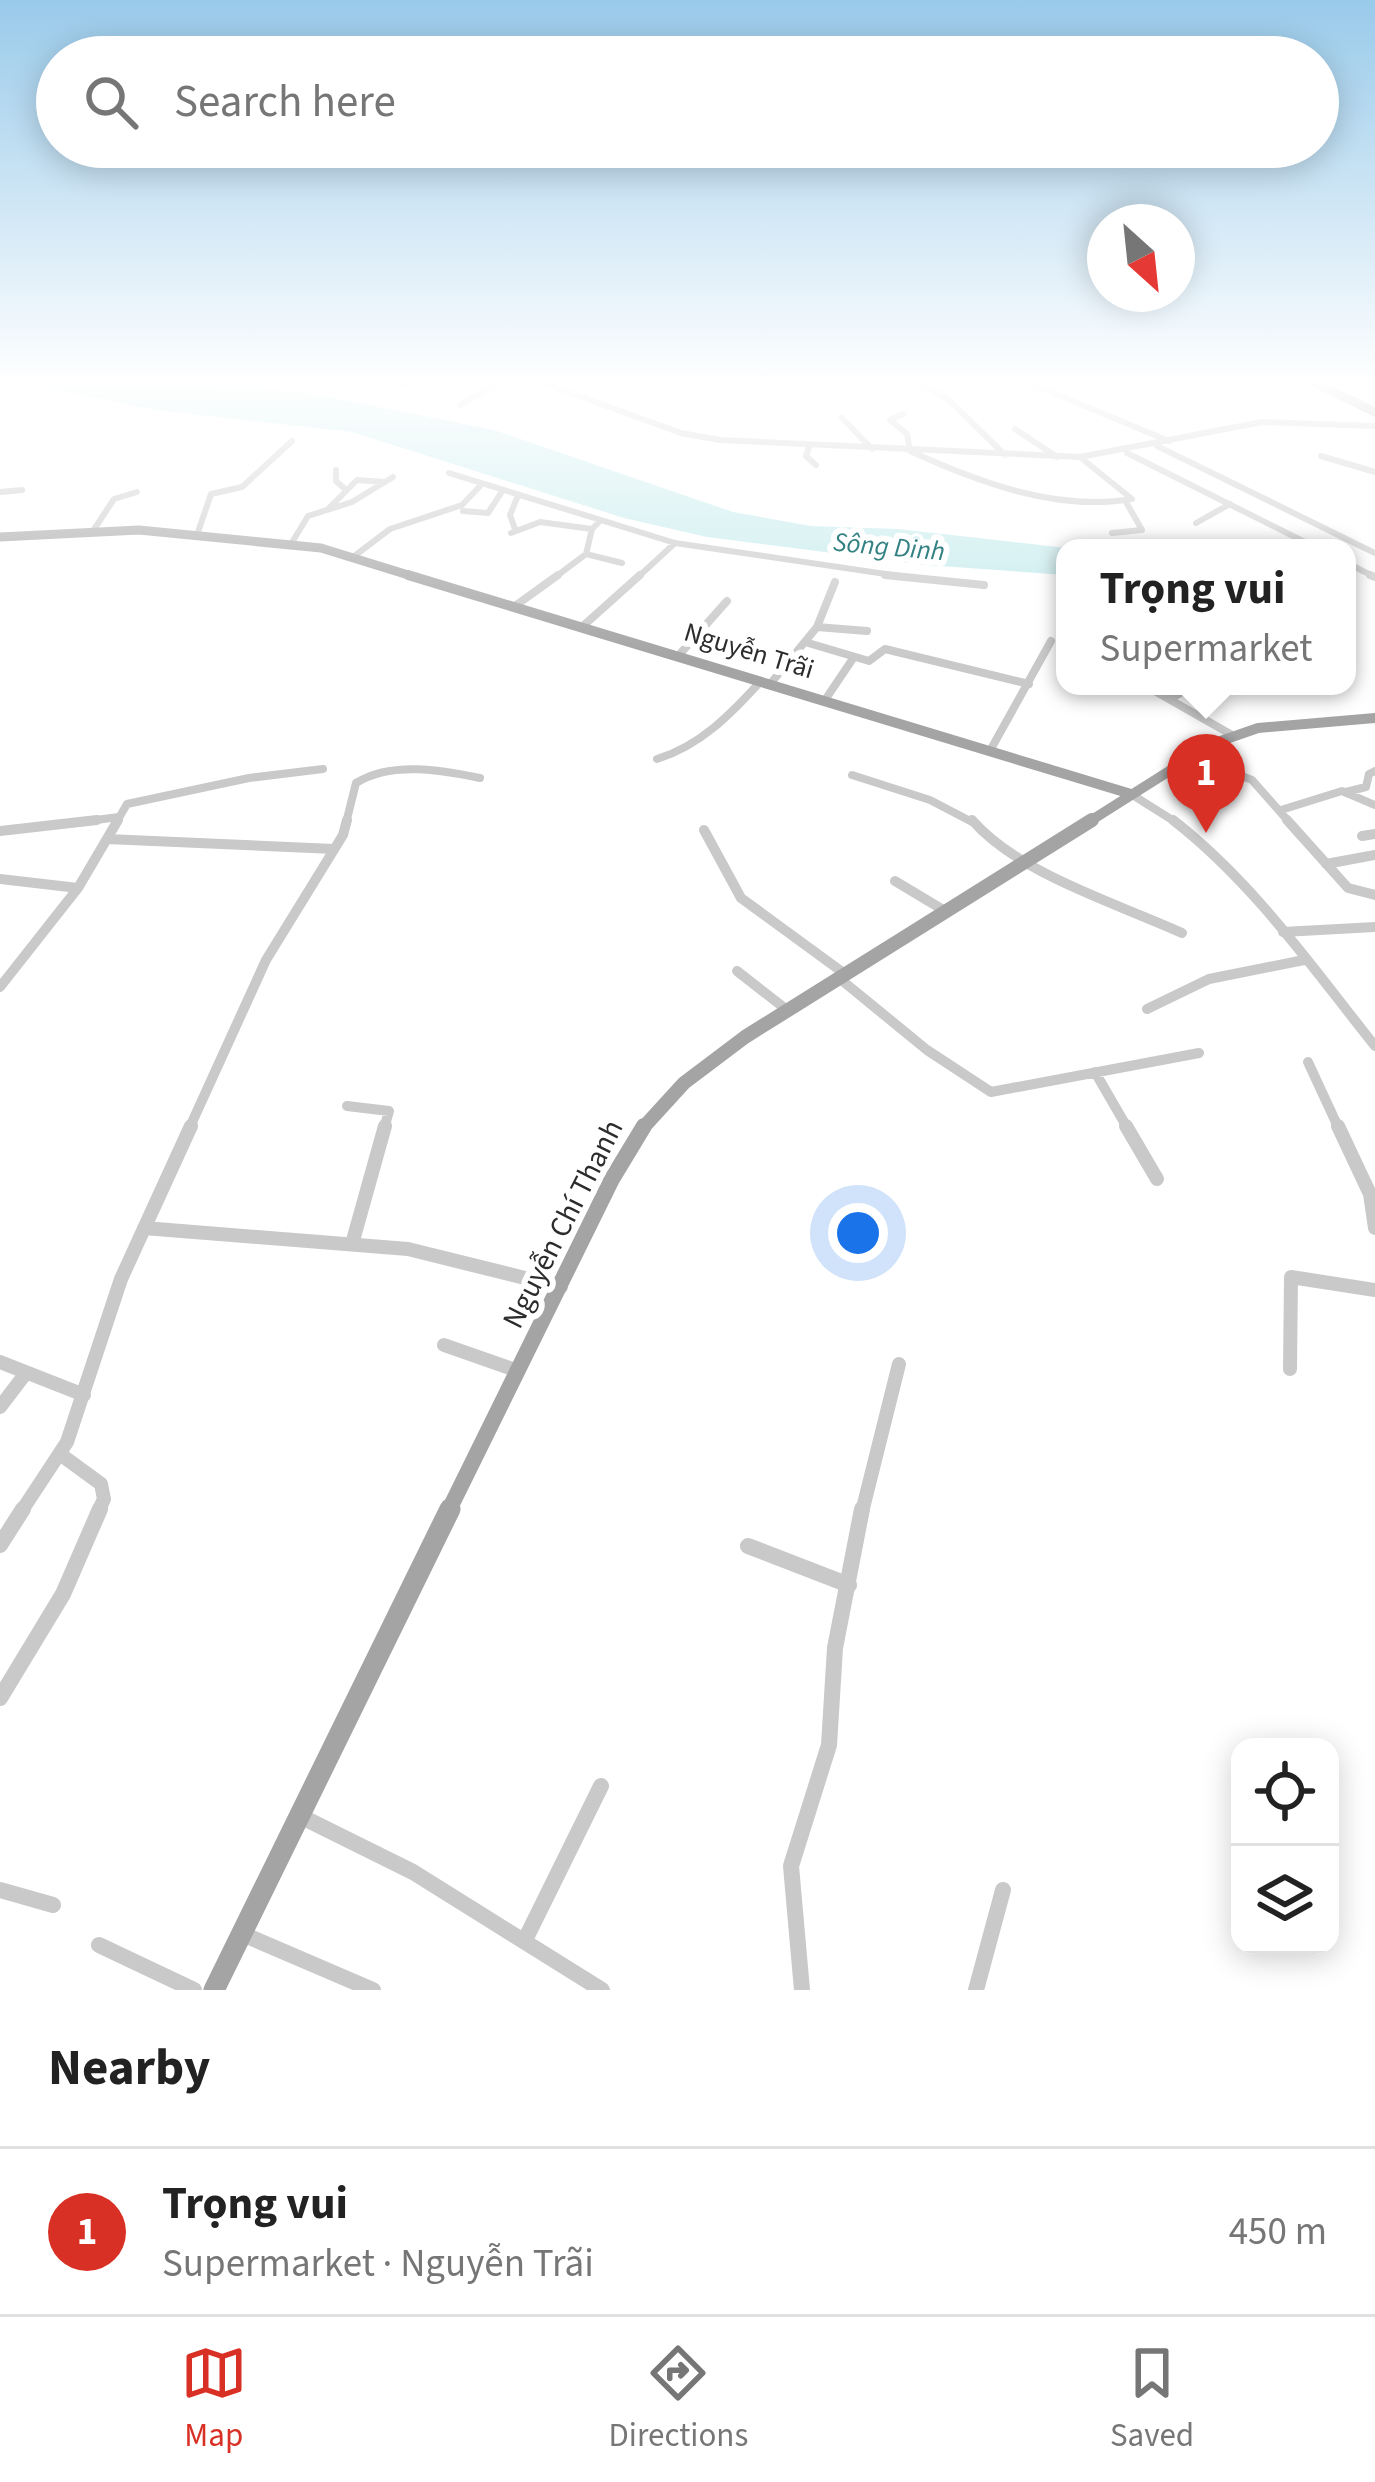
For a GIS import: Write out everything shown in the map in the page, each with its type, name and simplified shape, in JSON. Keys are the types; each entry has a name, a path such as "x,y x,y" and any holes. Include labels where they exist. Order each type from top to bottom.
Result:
{"main road":[{"name":"Nguyễn Trãi","path":"0,537 93,531 197,535 291,544 353,557 1131,794"},
{"name":"Nguyễn Chí Thanh","path":"214,1990 612,1179 651,1112 693,1072 787,1010 1191,757 1232,735 1375,718"}],"street":[{"path":"197,535 211,494 242,487 257,473"},
{"path":"336,473 336,481 345,489"},
{"path":"449,473 517,498 675,543 809,566 984,585"},
{"path":"966,473 1066,503 1132,500 1100,473"},
{"path":"1167,473 1299,539"},
{"path":"1214,473 1350,539"},
{"path":"291,544 306,517 328,510 352,502 389,479 361,479 345,489 328,510"},
{"path":"353,557 390,529 460,507 481,485"},
{"path":"0,492 22,490"},
{"path":"93,531 114,499 137,492"},
{"path":"463,511 488,513 501,493"},
{"path":"517,498 510,515 513,531 568,520 592,529"},
{"path":"1112,533 1142,530 1126,502"},
{"path":"1196,523 1230,504"},
{"path":"515,606 586,554 592,529 600,521"},
{"path":"1341,539 1346,537"},
{"path":"583,626 675,543"},
{"path":"586,554 622,563"},
{"path":"656,759 683,752 766,682 818,627 835,582"},
{"path":"679,655 727,602"},
{"path":"818,627 867,632"},
{"path":"991,749 1052,641"},
{"path":"805,642 873,661 885,649 1030,684"},
{"path":"825,700 854,657"},
{"path":"1163,695 1232,735"},
{"path":"1170,699 1177,695"},
{"path":"1191,757 1252,779 1352,891 1375,896"},
{"path":"0,1545 61,1454 110,1309 144,1228 266,960 346,828 353,788 361,778 435,768 480,778"},
{"path":"0,987 6,968 78,888 127,804 249,778 323,770"},
{"path":"1281,810 1366,787 1375,771"},
{"path":"852,775 930,800 971,819 992,842 1024,861 1182,933"},
{"path":"1346,792 1375,805"},
{"name":"Nguyễn Trãi","path":"1131,794 1199,840 1283,932 1375,1046"},
{"path":"0,831 119,817"},
{"path":"704,830 741,898 985,1090 1000,1093 1199,1053"},
{"path":"107,839 334,849"},
{"path":"1326,864 1375,855"},
{"path":"0,879 78,888"},
{"path":"895,881 944,911"},
{"path":"1283,932 1375,927"},
{"path":"1147,1010 1209,979 1304,960"},
{"path":"737,971 787,1010"},
{"path":"1308,1062 1370,1194 1375,1228"},
{"path":"1095,1072 1157,1179"},
{"path":"347,1106 389,1111 352,1244"},
{"path":"144,1228 437,1255 561,1287"},
{"path":"1290,1369 1291,1277 1375,1290"},
{"path":"444,1345 518,1371"},
{"path":"0,1362 84,1395"},
{"path":"802,1990 791,1866 829,1745 835,1648 866,1486 899,1364"},
{"path":"0,1407 26,1373"},
{"path":"0,1698 62,1594 104,1498 101,1484 61,1454"},
{"path":"748,1546 849,1585"},
{"path":"525,1940 601,1786"},
{"path":"300,1816 413,1871 602,1990"},
{"path":"0,1890 53,1906"},
{"path":"976,1990 1003,1890"},
{"path":"240,1933 373,1990"},
{"path":"99,1945 194,1990"}],"water":[{"name":"Sông Dinh","path":"481,473 619,473 733,512 811,526 898,529 1056,547 1056,574 926,565 707,537 624,518"}],"place":[{"name":"Trọng vui","path":"1206,833"}]}
